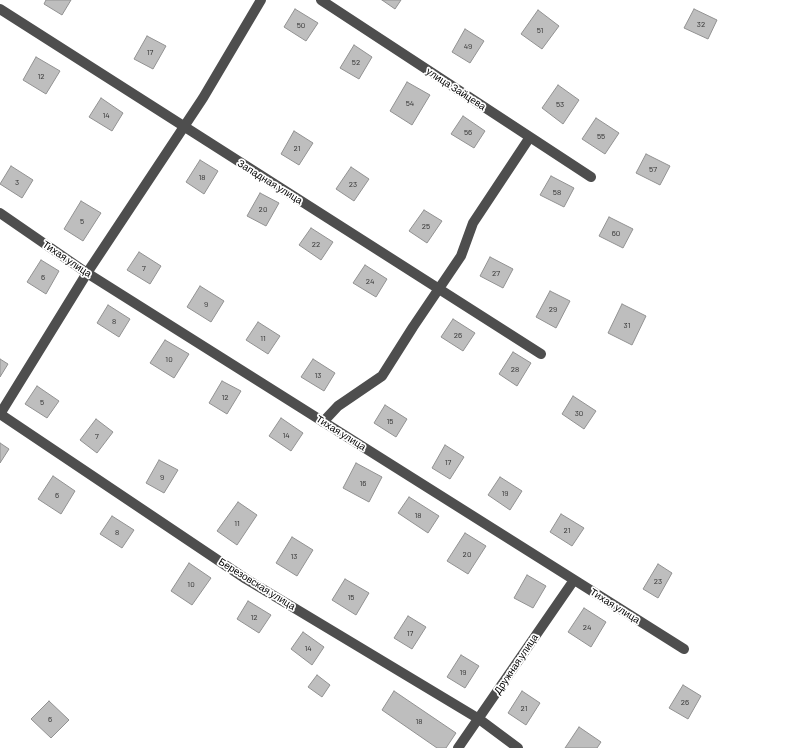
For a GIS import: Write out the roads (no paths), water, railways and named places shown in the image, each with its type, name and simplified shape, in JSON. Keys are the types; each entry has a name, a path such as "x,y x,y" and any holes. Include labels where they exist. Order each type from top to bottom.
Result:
{"street":[{"path":"0,414 87,273 203,98 261,0"},
{"name":"улица Зайцева","path":"321,0 591,177"},
{"name":"Западная улица","path":"0,9 541,354"},
{"path":"323,422 338,406 382,376 461,256 473,223 530,137"},
{"name":"Тихая улица","path":"0,213 87,273 684,649"},
{"name":"Березовская улица","path":"0,414 246,578 479,719 518,748"},
{"name":"Дружная улица","path":"458,748 574,580"}]}
